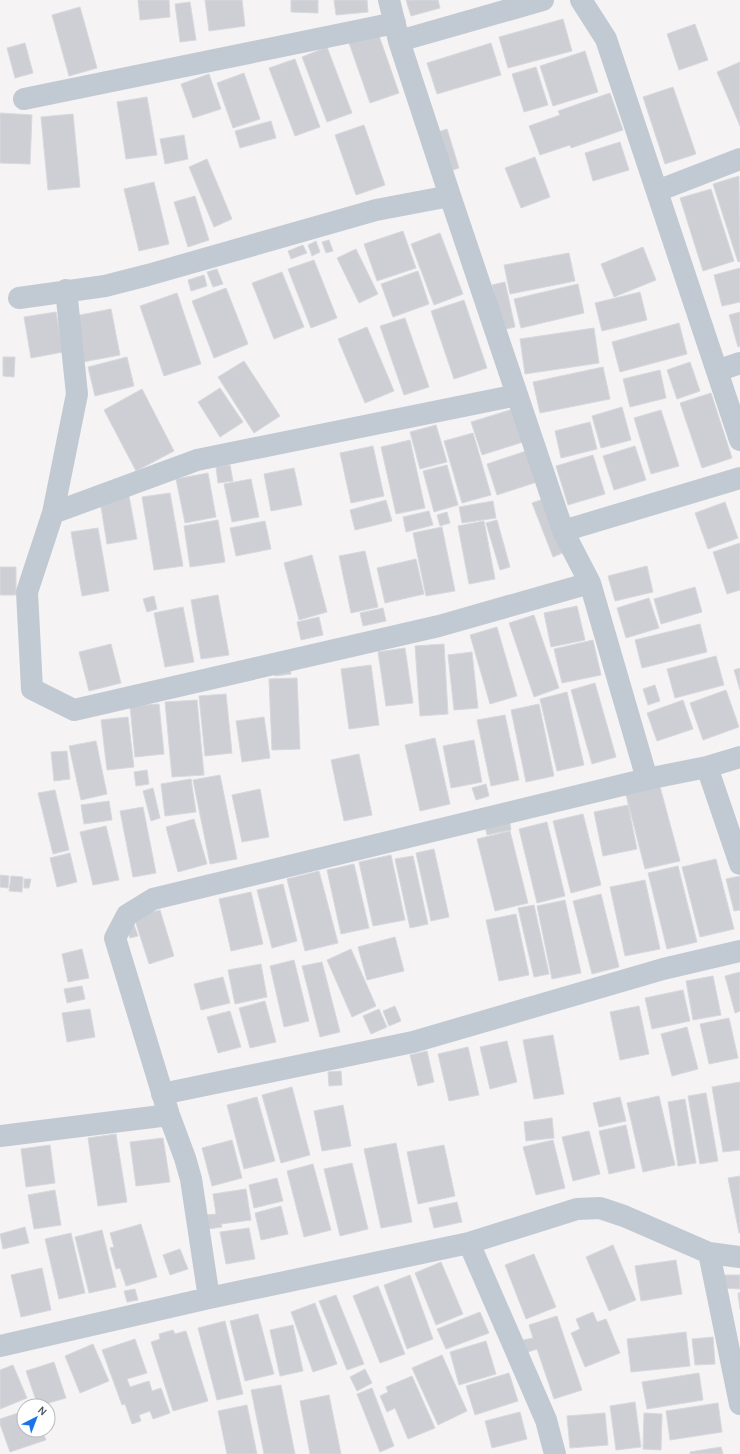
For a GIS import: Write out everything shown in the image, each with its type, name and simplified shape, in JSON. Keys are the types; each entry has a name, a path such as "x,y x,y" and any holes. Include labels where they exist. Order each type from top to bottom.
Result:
{"street":[{"path":"389,0 397,32 450,196 563,531 590,583 647,779"},
{"path":"24,100 397,32 543,0"},
{"path":"581,0 606,39 740,440"},
{"path":"657,191 740,159"},
{"path":"19,298 66,290 105,286 376,210 450,196"},
{"path":"66,290 77,394 54,513 27,592 32,689 74,710 439,626 590,583"},
{"path":"717,371 740,363"},
{"path":"54,513 197,460 517,395"},
{"path":"563,531 740,478"},
{"path":"209,1298 191,1179 185,1158 168,1115 115,938 127,915 153,899 647,779 707,767 740,757"},
{"path":"707,767 740,864"},
{"path":"162,1094 413,1042 663,969 740,951"},
{"path":"0,1136 168,1115"},
{"path":"0,1346 209,1298 469,1243 577,1209 600,1208 624,1216 709,1253 740,1257"},
{"path":"469,1243 546,1420 555,1454"},
{"path":"709,1253 740,1404"}],"building":[{"path":"138,0 169,0 170,17 140,20"},
{"path":"205,0 242,0 245,26 209,31"},
{"path":"291,0 318,0 318,13 291,12"},
{"path":"334,0 367,0 368,12 336,15"},
{"path":"406,0 438,0 440,8 411,16"},
{"path":"190,2 196,40 180,42 175,4"},
{"path":"80,7 97,68 69,76 52,15"},
{"path":"563,19 572,51 508,68 499,37"},
{"path":"695,24 708,60 679,70 667,34"},
{"path":"377,30 399,93 370,103 348,40"},
{"path":"25,43 33,73 15,78 7,48"},
{"path":"491,43 501,75 437,94 427,63"},
{"path":"327,47 352,113 327,122 302,57"},
{"path":"585,51 598,92 553,106 540,66"},
{"path":"295,59 320,127 295,136 269,68"},
{"path":"740,62 740,126 717,72"},
{"path":"536,67 548,105 524,112 512,74"},
{"path":"244,73 260,119 233,128 217,83"},
{"path":"209,74 221,109 193,118 181,84"},
{"path":"673,87 696,154 665,164 643,97"},
{"path":"610,93 623,130 571,148 570,145 540,155 529,126 560,115 558,111"},
{"path":"147,97 157,155 126,159 117,102"},
{"path":"0,113 32,115 30,164 0,163"},
{"path":"73,114 80,187 48,190 41,117"},
{"path":"271,121 276,138 240,148 235,131"},
{"path":"364,125 385,185 356,195 335,135"},
{"path":"447,129 459,168 444,173 432,134"},
{"path":"184,135 188,159 165,164 160,139"},
{"path":"620,142 629,170 593,181 585,153"},
{"path":"535,157 550,197 521,208 505,168"},
{"path":"207,159 232,219 214,227 189,167"},
{"path":"739,176 740,261 738,262 713,184"},
{"path":"154,182 169,244 139,251 124,189"},
{"path":"711,189 734,261 703,271 680,198"},
{"path":"195,196 209,240 188,247 174,202"},
{"path":"403,231 416,268 377,281 364,244"},
{"path":"440,233 463,294 434,305 411,244"},
{"path":"329,240 333,251 326,253 322,242"},
{"path":"316,241 320,252 312,256 308,245"},
{"path":"303,245 307,253 291,259 288,251"},
{"path":"643,247 656,280 614,297 601,264"},
{"path":"356,249 378,294 359,303 337,258"},
{"path":"569,253 575,281 510,294 504,265"},
{"path":"314,260 337,318 311,328 288,269"},
{"path":"740,268 740,302 722,306 714,275"},
{"path":"217,269 223,284 213,287 207,272"},
{"path":"418,271 429,304 393,317 381,284"},
{"path":"282,272 304,327 274,339 252,283"},
{"path":"204,275 207,286 191,291 188,280"},
{"path":"505,282 515,327 502,330 492,285"},
{"path":"578,284 584,313 521,328 514,299"},
{"path":"226,288 248,344 214,358 192,301"},
{"path":"640,292 647,320 602,331 595,303"},
{"path":"177,293 201,364 164,376 140,306"},
{"path":"464,300 487,368 454,379 431,311"},
{"path":"111,309 120,355 83,362 75,316"},
{"path":"56,312 63,352 31,358 24,317"},
{"path":"740,312 740,346 738,347 729,315"},
{"path":"405,318 429,387 404,395 380,326"},
{"path":"679,323 687,354 620,372 612,342"},
{"path":"367,327 394,391 365,403 338,339"},
{"path":"594,328 599,363 525,374 520,339"},
{"path":"3,357 15,357 14,377 3,376"},
{"path":"127,357 134,386 95,396 88,367"},
{"path":"244,361 280,416 254,433 218,377"},
{"path":"690,362 700,391 677,399 667,370"},
{"path":"603,367 610,399 540,413 533,382"},
{"path":"660,370 666,398 630,407 623,379"},
{"path":"220,388 243,422 220,437 198,402"},
{"path":"142,389 174,451 136,471 104,410"},
{"path":"711,393 732,458 702,468 680,403"},
{"path":"622,407 631,440 601,448 592,416"},
{"path":"513,409 523,442 482,455 471,422"},
{"path":"661,410 679,466 651,474 634,418"},
{"path":"590,422 597,449 561,458 555,431"},
{"path":"436,425 447,462 420,469 410,432"},
{"path":"473,433 491,495 462,503 444,441"},
{"path":"410,440 425,508 396,514 381,447"},
{"path":"373,446 384,496 351,503 340,453"},
{"path":"635,446 646,480 614,490 603,456"},
{"path":"526,451 537,482 497,495 487,464"},
{"path":"593,455 605,494 568,505 556,466"},
{"path":"230,465 233,481 218,483 216,467"},
{"path":"447,465 458,505 434,512 423,471"},
{"path":"294,468 302,505 271,511 264,474"},
{"path":"208,473 216,517 185,523 176,479"},
{"path":"251,479 259,517 232,522 224,484"},
{"path":"170,493 183,566 154,570 142,497"},
{"path":"129,496 137,539 107,544 100,501"},
{"path":"543,499 565,552 553,557 532,503"},
{"path":"386,500 392,521 355,530 350,510"},
{"path":"493,501 496,518 462,523 459,507"},
{"path":"725,502 738,538 708,549 695,513"},
{"path":"429,511 433,525 406,532 403,517"},
{"path":"447,512 450,523 440,526 437,515"},
{"path":"218,520 225,562 190,567 184,526"},
{"path":"497,520 510,567 500,570 486,523"},
{"path":"265,521 271,549 236,556 230,528"},
{"path":"484,521 495,579 469,584 458,526"},
{"path":"442,527 455,591 426,596 413,533"},
{"path":"98,528 109,591 82,596 71,532"},
{"path":"740,543 740,590 727,594 713,552"},
{"path":"365,551 378,607 351,613 339,556"},
{"path":"312,555 327,612 299,620 284,563"},
{"path":"416,559 424,594 385,603 377,568"},
{"path":"647,566 653,592 615,601 608,576"},
{"path":"0,567 16,567 16,595 0,595"},
{"path":"695,587 702,612 661,624 654,599"},
{"path":"218,595 229,655 201,659 191,600"},
{"path":"154,596 157,609 147,612 143,599"},
{"path":"649,598 659,628 626,638 617,608"},
{"path":"577,606 585,640 551,647 544,613"},
{"path":"183,607 194,662 165,667 154,613"},
{"path":"383,608 386,621 363,626 360,613"},
{"path":"534,615 559,688 534,697 509,623"},
{"path":"319,617 323,635 301,640 297,622"},
{"path":"700,624 707,652 642,668 635,640"},
{"path":"497,627 517,696 490,704 470,635"},
{"path":"593,640 601,675 562,683 554,649"},
{"path":"111,644 121,683 89,691 79,652"},
{"path":"444,644 448,714 420,716 415,646"},
{"path":"405,648 413,703 386,706 378,652"},
{"path":"472,652 478,708 454,710 448,655"},
{"path":"716,656 724,685 675,698 667,669"},
{"path":"371,665 379,725 349,729 341,669"},
{"path":"290,667 291,674 275,676 274,668"},
{"path":"740,668 740,690 734,670"},
{"path":"297,678 300,749 272,750 269,679"},
{"path":"595,683 616,757 592,764 571,690"},
{"path":"655,685 660,701 648,705 643,689"},
{"path":"726,690 739,727 703,740 690,703"},
{"path":"567,692 584,765 557,771 540,699"},
{"path":"226,694 232,753 205,756 199,696"},
{"path":"197,700 204,775 172,777 165,702"},
{"path":"683,700 693,729 657,741 647,713"},
{"path":"159,704 164,754 135,757 130,706"},
{"path":"539,704 554,776 526,782 511,710"},
{"path":"505,715 519,780 491,786 477,720"},
{"path":"128,717 134,767 107,770 101,720"},
{"path":"264,717 270,758 242,762 236,721"},
{"path":"435,738 450,804 420,811 405,745"},
{"path":"474,740 482,782 451,788 443,746"},
{"path":"96,741 107,794 81,800 69,746"},
{"path":"67,751 70,779 54,781 51,752"},
{"path":"359,754 372,815 344,821 331,760"},
{"path":"147,770 149,784 136,786 134,772"},
{"path":"220,775 237,859 210,864 193,780"},
{"path":"191,779 196,812 165,816 161,784"},
{"path":"659,783 680,861 645,869 625,791"},
{"path":"486,784 489,796 476,800 472,788"},
{"path":"153,788 160,818 151,821 143,791"},
{"path":"260,789 269,837 242,842 232,795"},
{"path":"55,790 69,850 53,854 38,793"},
{"path":"109,801 112,820 84,824 81,805"},
{"path":"628,805 637,849 603,856 594,812"},
{"path":"143,807 156,873 133,877 120,811"},
{"path":"583,814 601,885 571,893 553,821"},
{"path":"509,817 511,830 487,835 484,822"},
{"path":"194,819 207,864 178,872 166,827"},
{"path":"547,822 565,896 537,903 519,829"},
{"path":"106,826 119,880 93,885 80,832"},
{"path":"510,831 528,903 495,911 477,839"},
{"path":"434,849 449,917 431,921 416,853"},
{"path":"70,853 77,882 57,887 50,858"},
{"path":"391,855 405,920 373,926 359,862"},
{"path":"413,856 428,924 410,928 395,859"},
{"path":"716,859 734,929 700,937 682,867"},
{"path":"354,864 369,928 341,934 327,870"},
{"path":"678,866 697,942 667,949 648,873"},
{"path":"319,871 338,943 305,951 287,879"},
{"path":"0,875 9,876 8,888 0,887"},
{"path":"11,876 23,877 22,892 9,891"},
{"path":"740,876 740,910 734,911 726,879"},
{"path":"24,879 31,879 29,888 24,888"},
{"path":"645,880 660,949 625,956 610,887"},
{"path":"283,884 297,941 272,948 257,890"},
{"path":"251,892 263,944 231,951 219,899"},
{"path":"601,894 619,967 592,974 573,901"},
{"path":"565,900 581,973 552,979 537,906"},
{"path":"534,905 549,974 534,977 518,908"},
{"path":"160,910 174,956 149,964 134,917"},
{"path":"516,914 529,975 499,981 486,920"},
{"path":"132,919 138,936 130,938 124,921"},
{"path":"395,937 404,971 367,980 358,947"},
{"path":"82,949 89,978 68,982 62,954"},
{"path":"351,949 376,1006 352,1017 327,960"},
{"path":"294,960 309,1021 284,1027 270,966"},
{"path":"322,962 340,1032 320,1037 302,966"},
{"path":"261,964 267,997 235,1004 228,970"},
{"path":"740,972 740,1011 735,1013 725,976"},
{"path":"713,976 721,1015 693,1020 686,981"},
{"path":"223,977 230,1003 201,1010 194,984"},
{"path":"82,986 85,999 67,1003 64,989"},
{"path":"683,990 690,1021 652,1029 645,998"},
{"path":"265,1001 276,1042 250,1048 239,1008"},
{"path":"395,1006 401,1021 389,1026 383,1011"},
{"path":"639,1006 649,1054 620,1060 610,1012"},
{"path":"90,1009 95,1037 67,1042 62,1013"},
{"path":"379,1009 387,1027 371,1034 363,1016"},
{"path":"230,1011 241,1047 218,1053 207,1017"},
{"path":"729,1018 738,1058 709,1064 700,1024"},
{"path":"687,1027 698,1069 672,1076 661,1034"},
{"path":"553,1035 564,1094 534,1099 523,1040"},
{"path":"507,1041 517,1082 490,1089 480,1047"},
{"path":"468,1047 479,1095 449,1101 438,1054"},
{"path":"427,1051 434,1082 418,1086 410,1055"},
{"path":"341,1071 342,1085 329,1086 328,1072"},
{"path":"740,1082 740,1150 723,1152 712,1087"},
{"path":"292,1087 310,1155 281,1163 262,1095"},
{"path":"706,1093 718,1161 700,1164 688,1096"},
{"path":"659,1096 675,1165 643,1172 627,1103"},
{"path":"257,1097 275,1161 244,1169 227,1105"},
{"path":"620,1097 626,1121 599,1127 593,1103"},
{"path":"685,1099 696,1163 678,1166 668,1102"},
{"path":"343,1105 351,1146 322,1151 314,1111"},
{"path":"552,1118 554,1138 526,1141 524,1122"},
{"path":"626,1125 635,1168 609,1174 599,1131"},
{"path":"589,1131 600,1174 573,1181 562,1137"},
{"path":"116,1134 127,1202 98,1206 88,1138"},
{"path":"163,1138 170,1182 136,1186 130,1142"},
{"path":"232,1140 242,1178 212,1186 202,1148"},
{"path":"553,1140 565,1188 536,1195 523,1147"},
{"path":"396,1143 412,1222 381,1228 364,1149"},
{"path":"50,1145 55,1183 26,1187 21,1149"},
{"path":"444,1145 455,1196 418,1204 407,1152"},
{"path":"352,1163 368,1229 340,1236 324,1169"},
{"path":"313,1164 331,1230 304,1237 287,1171"},
{"path":"740,1176 740,1233 739,1233 728,1178"},
{"path":"277,1178 283,1201 254,1208 249,1185"},
{"path":"246,1189 251,1220 221,1224 222,1227 208,1229 206,1215 216,1214 213,1194"},
{"path":"55,1190 61,1225 34,1229 28,1195"},
{"path":"457,1202 462,1222 434,1228 429,1208"},
{"path":"281,1206 288,1234 261,1240 255,1213"},
{"path":"141,1224 157,1277 126,1286 120,1268 116,1269 110,1248 114,1247 110,1233"},
{"path":"25,1227 29,1243 3,1249 0,1234"},
{"path":"249,1228 255,1259 226,1264 220,1232"},
{"path":"102,1230 116,1287 89,1293 75,1237"},
{"path":"71,1233 85,1293 59,1299 45,1239"},
{"path":"613,1245 636,1300 609,1311 586,1257"},
{"path":"180,1249 188,1269 170,1275 163,1255"},
{"path":"534,1254 556,1307 526,1319 505,1265"},
{"path":"676,1260 682,1294 641,1301 635,1266"},
{"path":"441,1262 463,1314 436,1325 415,1273"},
{"path":"42,1268 51,1310 21,1317 11,1275"},
{"path":"410,1275 433,1339 407,1349 384,1285"},
{"path":"722,1275 740,1275 740,1289 722,1288"},
{"path":"378,1286 405,1354 380,1363 353,1296"},
{"path":"135,1289 138,1300 127,1302 124,1291"},
{"path":"738,1293 740,1293 740,1309"},
{"path":"336,1295 364,1364 347,1370 319,1301"},
{"path":"315,1303 337,1364 313,1372 291,1312"},
{"path":"480,1312 489,1333 446,1349 437,1329"},
{"path":"593,1312 597,1322 606,1319 620,1353 585,1367 571,1333 580,1329 576,1319"},
{"path":"258,1314 274,1374 245,1381 230,1321"},
{"path":"557,1316 582,1390 554,1399 537,1349 528,1352 523,1340 533,1338 529,1325"},
{"path":"225,1321 243,1394 217,1400 198,1328"},
{"path":"293,1325 303,1371 280,1376 270,1330"},
{"path":"173,1330 175,1334 186,1331 208,1401 173,1411 151,1342 160,1339 159,1334"},
{"path":"686,1332 690,1366 631,1372 627,1339"},
{"path":"713,1337 715,1364 695,1365 692,1339"},
{"path":"135,1339 147,1373 127,1379 130,1387 149,1381 152,1391 161,1388 170,1413 153,1419 150,1411 139,1415 141,1421 132,1424 125,1404 122,1405 102,1350"},
{"path":"486,1341 496,1374 459,1385 450,1352"},
{"path":"93,1344 109,1381 80,1393 65,1356"},
{"path":"442,1355 467,1411 438,1425 412,1368"},
{"path":"54,1362 66,1398 56,1401 56,1398 35,1398 26,1371"},
{"path":"13,1365 27,1398 16,1398 16,1402 0,1409 0,1370"},
{"path":"365,1369 372,1383 357,1391 350,1377"},
{"path":"509,1373 518,1401 475,1415 466,1386"},
{"path":"699,1373 703,1400 647,1409 642,1382"},
{"path":"412,1376 435,1428 408,1439 395,1408 387,1412 380,1396 388,1392 386,1387"},
{"path":"281,1385 295,1454 264,1454 251,1390"},
{"path":"372,1388 394,1446 380,1452 357,1394"},
{"path":"329,1395 341,1454 310,1454 300,1401"},
{"path":"635,1402 641,1447 616,1450 610,1406"},
{"path":"718,1403 722,1432 670,1440 666,1411"},
{"path":"247,1405 257,1454 227,1454 218,1411"},
{"path":"520,1412 527,1439 492,1448 485,1421"},
{"path":"605,1413 608,1445 570,1448 567,1416"},
{"path":"644,1413 662,1414 661,1450 643,1449"},
{"path":"16,1414 16,1438 45,1438 46,1440 10,1452 0,1424 0,1419"},
{"path":"721,1447 723,1454 690,1454 690,1452"}]}
